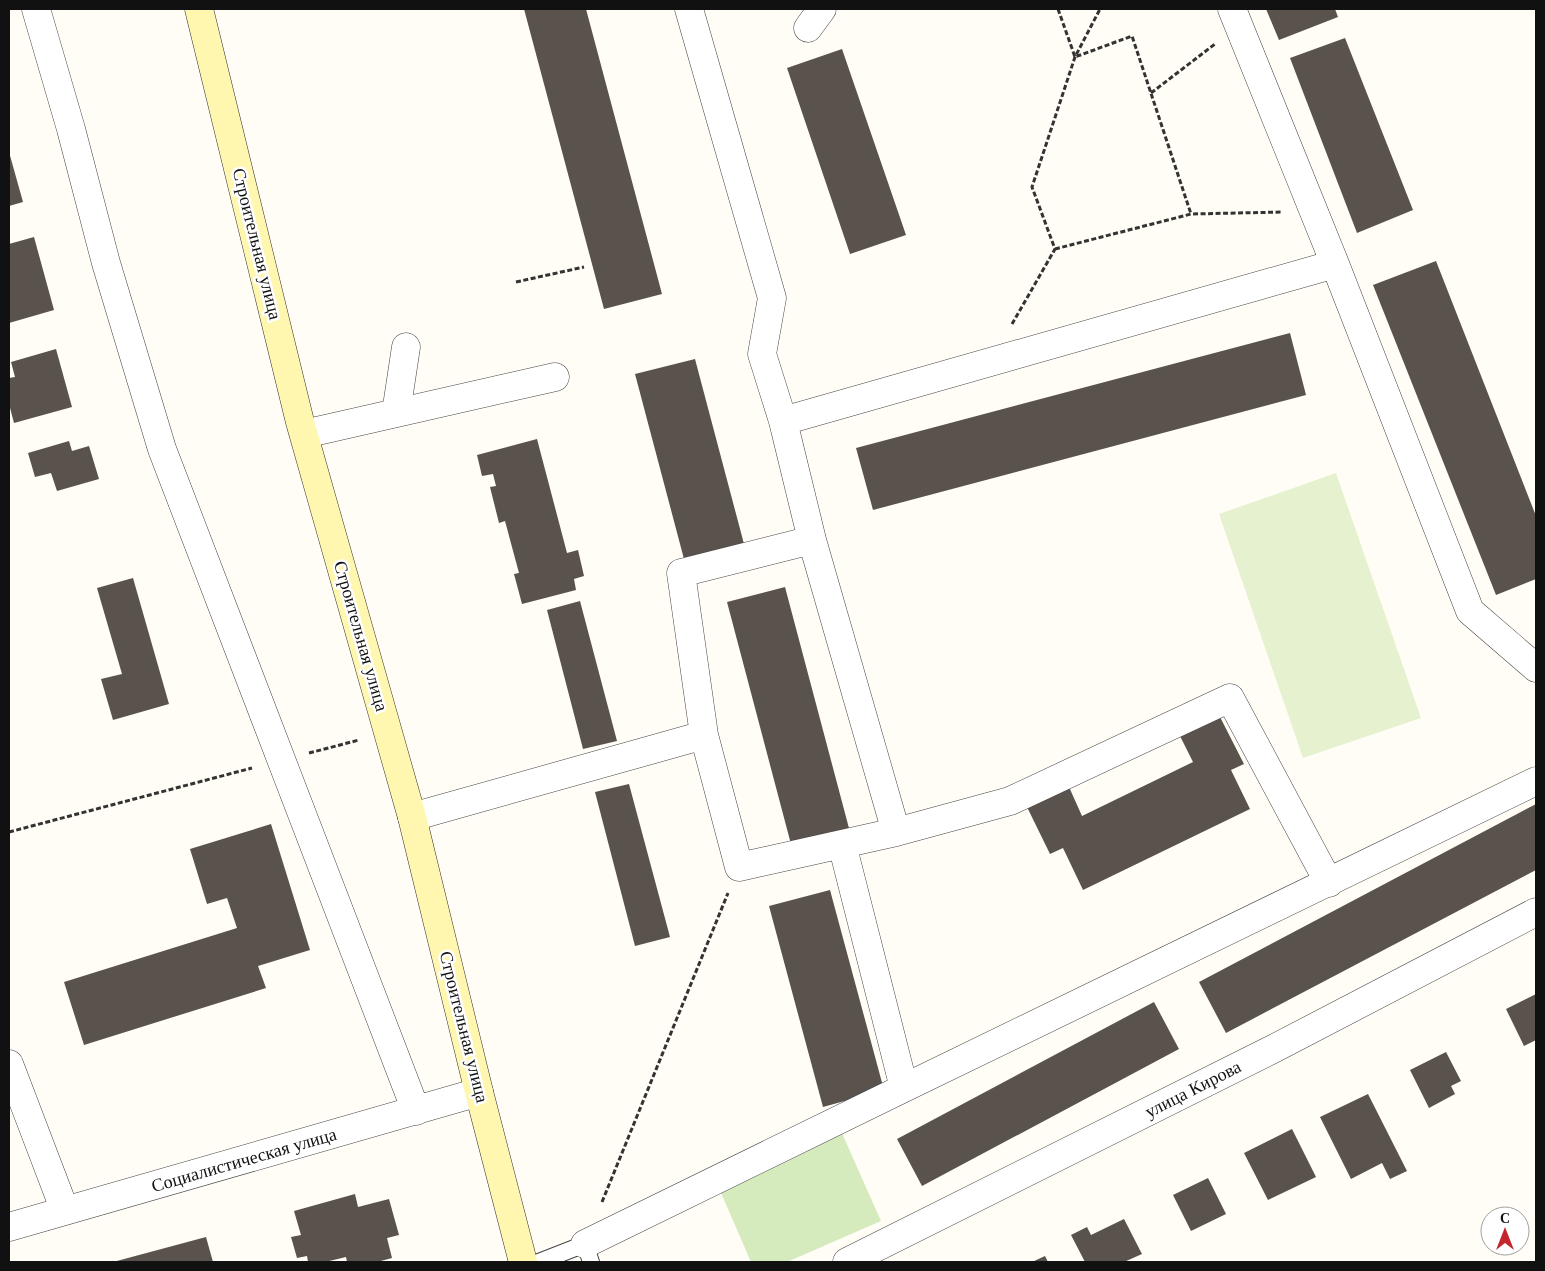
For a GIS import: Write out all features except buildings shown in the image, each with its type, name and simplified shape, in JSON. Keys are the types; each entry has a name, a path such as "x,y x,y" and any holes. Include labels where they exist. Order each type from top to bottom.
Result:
{"street":[{"path":"36,9 71,129 106,263 162,449 416,1111"},
{"name":"Строительная улица","path":"199,9 304,434 412,817 523,1262"},
{"path":"689,9 772,298 762,354 783,421 812,540 896,832"},
{"path":"1236,17 1335,264 1470,611 1536,668"},
{"path":"783,421 1335,264"},
{"path":"396,413 406,347"},
{"path":"304,434 555,376"},
{"path":"812,540 681,573 704,735 739,867 896,832 1010,801 1230,698 1330,883"},
{"path":"412,817 704,735"},
{"path":"588,1253 904,1088 1330,883 1536,781"},
{"path":"842,844 904,1088"},
{"name":"улица Кирова","path":"847,1262 1275,1048 1536,912"},
{"path":"9,1064 65,1211"},
{"name":"Социалистическая улица","path":"9,1227 480,1092"}],"lane":[{"path":"539,1262 588,1253"}],"path":[{"path":"1058,9 1075,57"},
{"path":"1055,250 1032,188 1075,57 1100,9"},
{"path":"1151,93 1236,17"},
{"path":"1075,57 1132,36 1191,214"},
{"path":"990,362 1055,250 1191,214 1313,211"},
{"path":"516,282 584,267"},
{"path":"9,832 388,732"},
{"path":"588,1253 739,867"}],"green space":[{"path":"1336,473 1421,718 1303,758 1219,514"},
{"path":"841,1131 881,1221 787,1262 751,1262 718,1186"}]}
